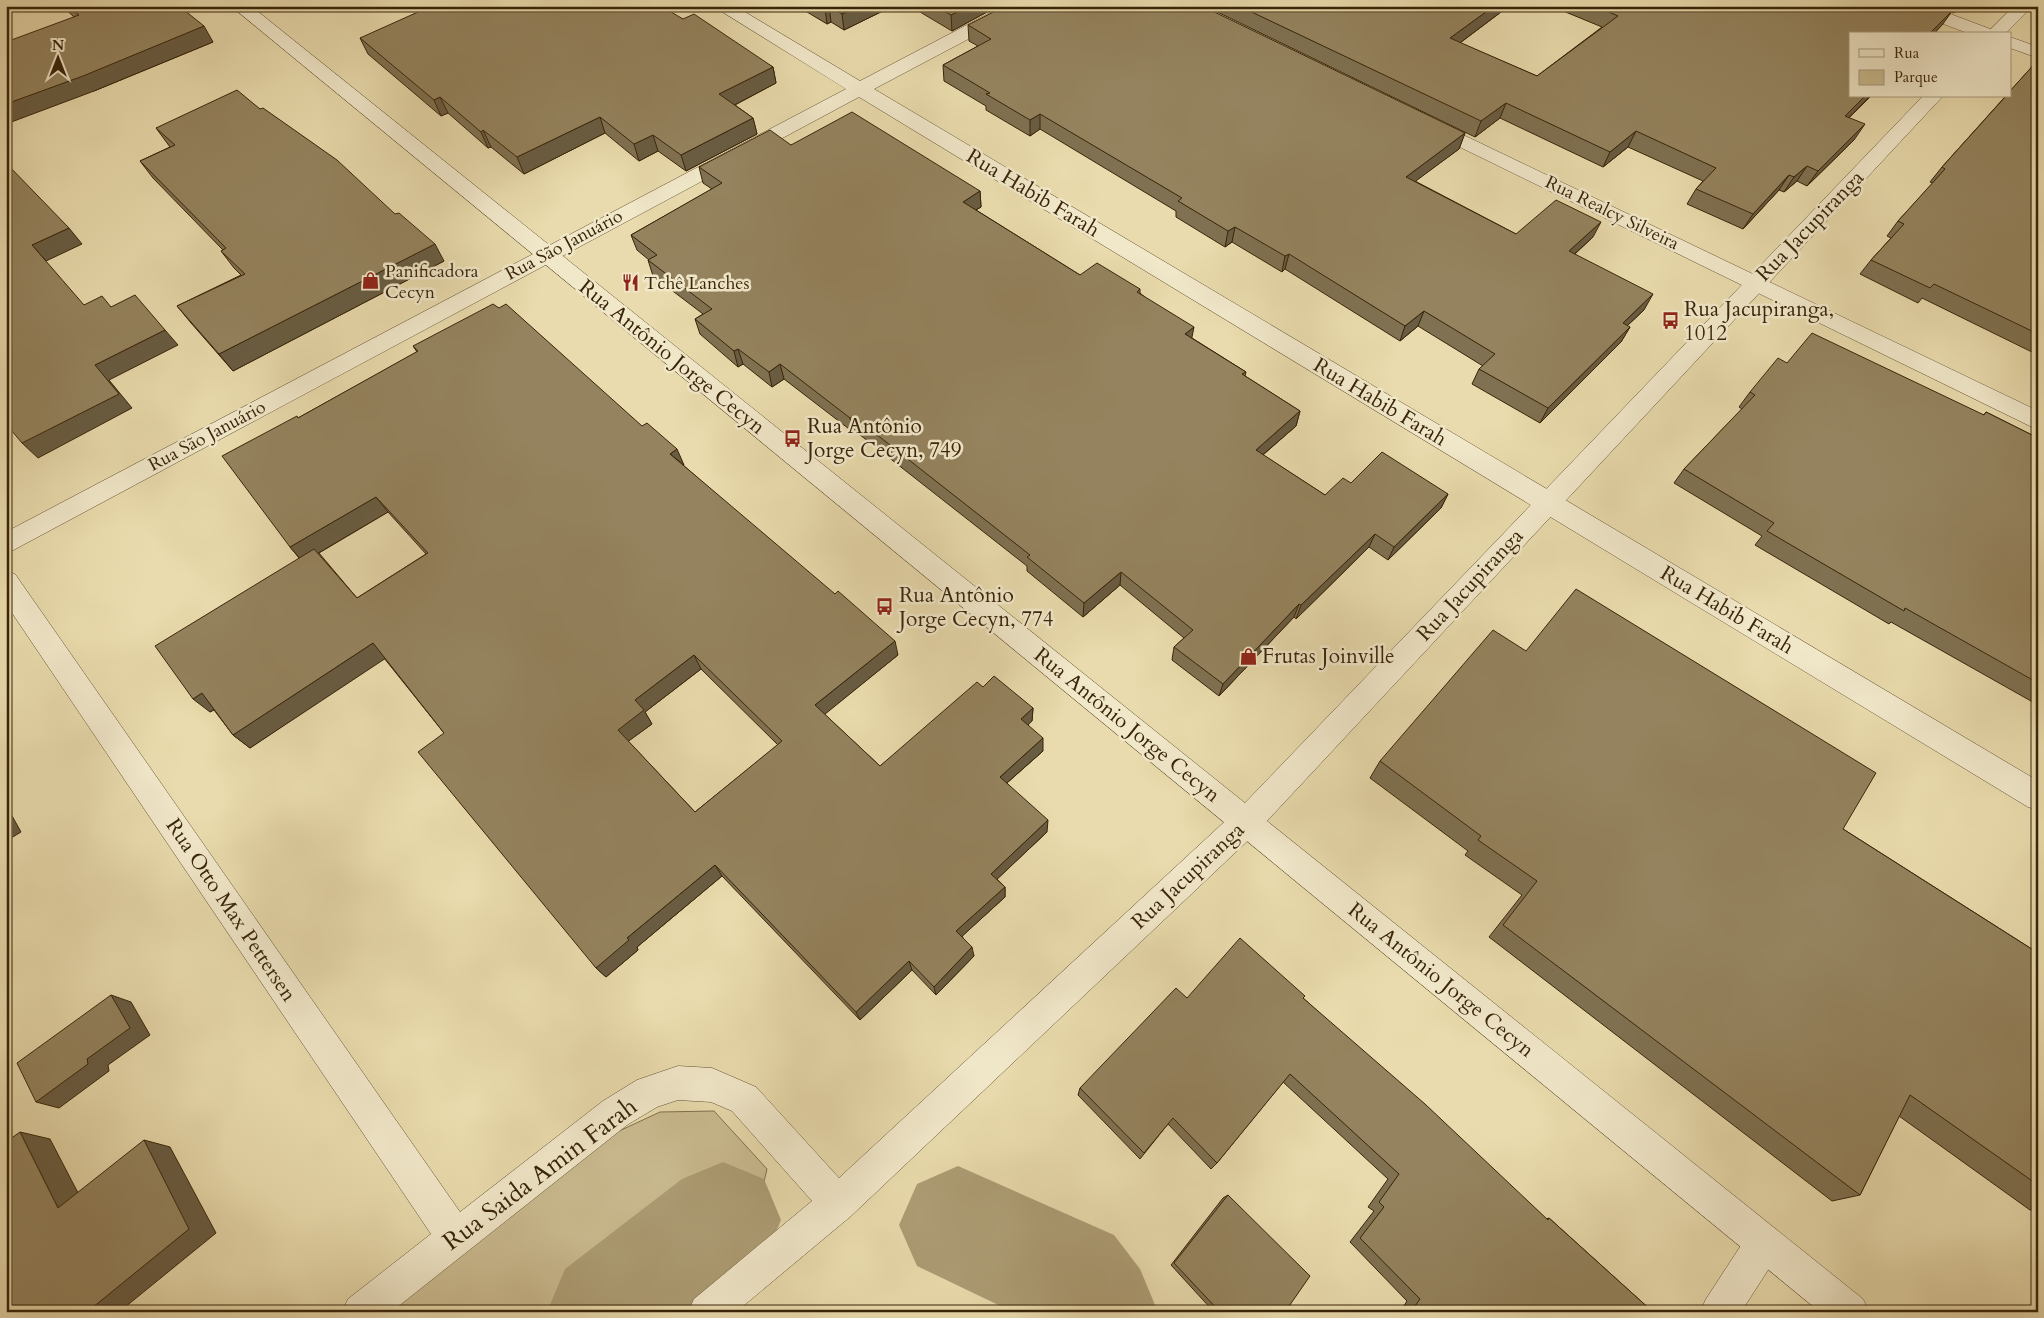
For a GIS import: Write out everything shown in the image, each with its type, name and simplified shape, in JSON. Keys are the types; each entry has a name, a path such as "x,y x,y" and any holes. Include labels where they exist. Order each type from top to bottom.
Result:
{"street":[{"name":"Rua Antônio Jorge Cecyn","path":"240,6 1850,1312"},
{"name":"Rua Habib Farah","path":"722,6 2038,797"},
{"name":"Rua São Januário","path":"6,544 546,254 1017,6"},
{"path":"1912,6 1981,32"},
{"path":"1997,32 2024,6"},
{"path":"2012,43 2038,53"},
{"name":"Rua Jacupiranga","path":"707,1312 838,1203 1246,822 1932,98"},
{"name":"Rua Realcy Silveira","path":"1408,114 2038,420"},
{"name":"Rua Otto Max Pettersen","path":"6,582 456,1238"},
{"name":"Rua Saida Amin Farah","path":"361,1312 615,1113 649,1092 678,1083 712,1085 744,1099 838,1203"},
{"path":"1719,1312 1764,1243"}],"green space":[{"path":"714,1111 767,1169 759,1203 630,1312 388,1312 604,1138 660,1112"}],"building":[{"path":"68,6 179,6 204,26 83,76 6,104 6,42 79,15"},
{"path":"415,6 661,6 683,19 694,14 773,67 719,94 753,118 681,155 653,135 634,144 600,117 517,157 483,130 481,132 440,97 434,100 360,38 418,12"},
{"path":"829,6 859,6 842,14"},
{"path":"935,6 969,6 951,15"},
{"path":"1005,6 1202,6 1465,133 1406,177 1516,234 1556,200 1601,222 1569,251 1653,294 1623,323 1630,327 1548,408 1479,369 1495,354 1424,311 1405,326 1289,254 1285,256 1235,227 1228,231 1178,201 1182,198 1040,114 1030,120 986,94 990,93 943,65 991,39 968,25"},
{"path":"1239,6 1494,6 1450,38 1537,76 1618,16 1595,6 1942,6 1953,10 1931,32 1849,32 1849,98 1863,98 1845,116 1865,124 1818,171 1807,166 1794,177 1789,175 1753,214 1696,189 1716,168 1636,131 1610,152 1506,103 1481,121"},
{"path":"2038,60 2038,334 1934,284 1930,288 1871,260 1904,224 1898,221 1945,169 1942,167 2004,98 2012,98 2012,89"},
{"path":"237,90 260,109 263,108 337,160 395,214 399,213 435,244 219,354 177,306 245,274 221,251 226,248 140,161 175,145 156,128"},
{"path":"852,112 980,191 963,202 1080,275 1097,263 1140,289 1137,292 1194,327 1185,334 1246,372 1242,374 1300,411 1256,450 1325,495 1343,478 1351,483 1382,452 1448,494 1394,547 1375,534 1301,605 1299,604 1223,684 1174,647 1193,630 1121,572 1084,603 1027,557 1030,555 853,416 850,418 780,364 769,372 738,349 734,351 695,319 712,309 648,260 657,255 631,235 722,183 699,167 770,130 791,145"},
{"path":"6,163 69,228 32,245 84,305 102,296 111,307 135,295 165,330 95,365 119,394 22,443 6,424"},
{"path":"493,304 499,308 506,304 642,426 647,423 677,449 670,454 835,594 838,591 895,641 815,705 880,766 977,682 983,687 994,676 1033,708 1021,719 1043,738 1000,777 1048,820 991,874 1005,887 956,931 972,947 934,987 909,961 856,1012 715,865 627,938 629,940 596,968 418,752 444,733 373,643 233,735 202,693 193,699 155,646 314,549 357,598 428,553 376,497 290,547 222,456 297,416 298,418 418,351 413,346","holes":["694,655 782,741 695,812 618,730 644,710 635,700"]},
{"path":"1812,333 1984,415 1986,412 2038,438 2038,683 1905,608 1904,611 1767,531 1774,523 1684,469 1755,395 1750,392 1778,358 1787,363"},
{"path":"1576,589 1876,773 1843,829 2038,953 2038,1185 1910,1095 1860,1195 1503,925 1537,881 1478,840 1481,836 1380,761 1493,630 1526,651"},
{"path":"1240,938 1305,996 1303,998 1425,1104 1548,1220 1549,1218 1653,1312 1411,1312 1420,1299 1360,1238 1384,1207 1379,1202 1399,1174 1290,1074 1217,1163 1173,1118 1144,1153 1080,1088 1176,988 1187,998"},
{"path":"111,995 130,1028 87,1059 88,1064 36,1102 17,1063"},
{"path":"20,1132 58,1208 144,1140 189,1229 87,1312 6,1312 6,1142"},
{"path":"1228,1195 1310,1276 1285,1312 1220,1312 1174,1263"}],"waterway":[{"path":"608,1312 723,1220"},
{"path":"958,1225 1072,1277 1097,1312"}],"place":[{"name":"Panificadora Cecyn","path":"371,281"},
{"name":"Tchê Lanches","path":"630,283"},
{"name":"Rua Jacupiranga, 1012","path":"1670,321"},
{"name":"Rua Antônio Jorge Cecyn, 749","path":"793,438"},
{"name":"Rua Antônio Jorge Cecyn, 774","path":"885,607"},
{"name":"Frutas Joinville","path":"1248,656"}]}
